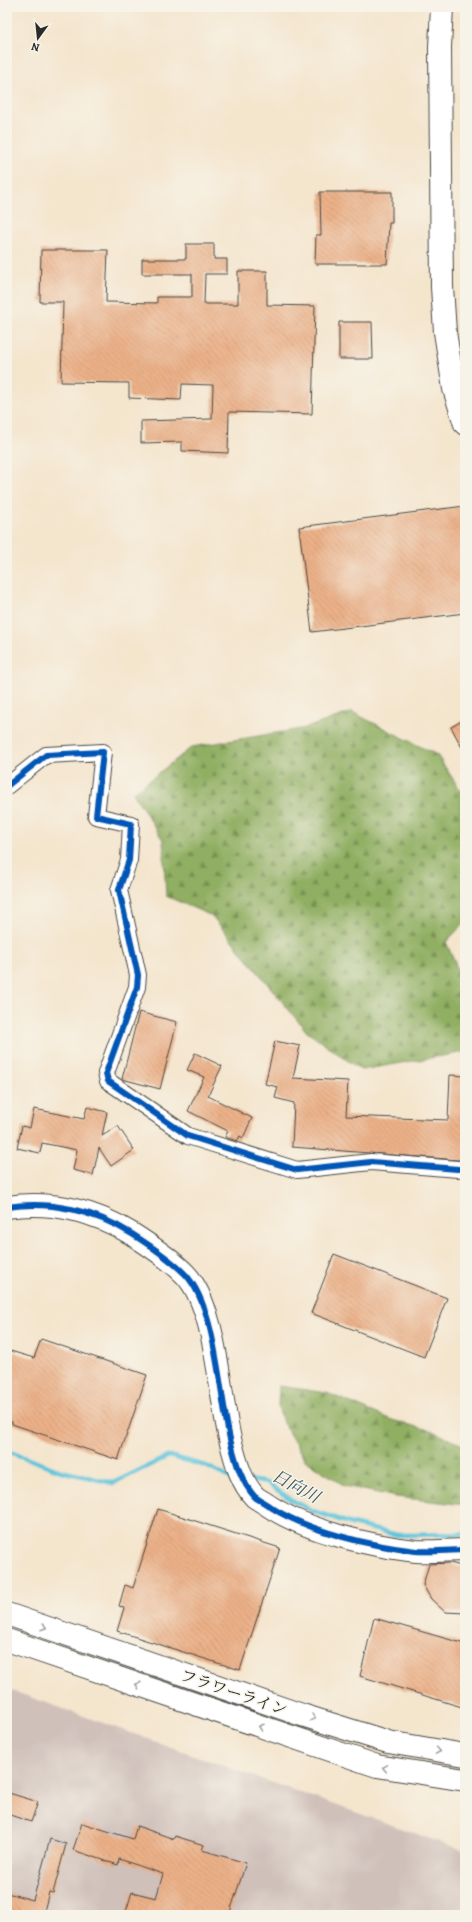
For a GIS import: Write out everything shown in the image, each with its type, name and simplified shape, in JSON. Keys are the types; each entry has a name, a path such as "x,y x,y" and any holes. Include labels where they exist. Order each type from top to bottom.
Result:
{"street":[{"path":"442,7 440,47 442,287 447,346 454,389 465,424"},
{"path":"7,786 46,755 103,752 96,816 131,824 129,860 119,890 138,975 138,981 106,1073 108,1081 188,1136 297,1170 371,1162 458,1169"},
{"path":"7,1207 24,1204 56,1205 114,1222 160,1252 186,1274 198,1292 209,1322 229,1435 238,1469 255,1497 283,1515 308,1526 368,1542 416,1551 465,1550"},
{"name":"フラワーライン","path":"7,1614 302,1715 380,1739 465,1755"},
{"name":"フラワーライン","path":"7,1640 377,1766 465,1780"}],"shaded area":[{"path":"7,1689 465,1851 465,1915 7,1915"}],"green space":[{"path":"352,712 437,755 465,797 465,922 446,942 465,986 465,1052 361,1070 307,1032 212,916 166,896 163,840 133,793 192,747 306,728"},
{"path":"279,1386 327,1393 392,1420 432,1431 465,1446 465,1505 396,1497 345,1486 305,1460 283,1423 278,1406"}],"building":[{"path":"320,192 392,192 392,223 389,223 387,264 315,264 316,235 321,235"},
{"path":"186,244 214,244 214,259 227,259 227,274 205,274 204,304 238,304 238,271 267,271 267,305 315,306 312,414 229,412 228,453 182,451 182,442 141,443 141,421 212,419 213,385 182,384 181,400 129,398 129,383 61,382 63,302 40,302 41,250 108,250 106,302 157,303 157,297 192,297 192,274 142,274 142,259 186,259"},
{"path":"339,322 372,322 373,359 339,359"},
{"path":"465,506 465,613 312,632 299,527"},
{"path":"465,719 465,753 451,727"},
{"path":"139,1012 177,1022 160,1089 122,1079"},
{"path":"275,1041 300,1046 293,1078 348,1081 346,1116 448,1120 450,1075 465,1076 465,1163 459,1160 292,1147 294,1103 275,1098 278,1087 265,1084"},
{"path":"195,1053 222,1066 208,1096 252,1118 243,1138 240,1136 237,1141 225,1137 228,1131 188,1111 204,1077 187,1070"},
{"path":"87,1107 107,1112 102,1136 118,1126 134,1150 111,1166 99,1148 93,1175 73,1170 77,1150 42,1143 40,1153 17,1148 22,1126 30,1128 34,1109 84,1119"},
{"path":"334,1254 447,1298 424,1357 311,1313"},
{"path":"41,1339 147,1375 118,1460 7,1421 7,1350 34,1358"},
{"path":"158,1509 280,1548 240,1670 117,1631 124,1608 119,1606 125,1585 133,1588"},
{"path":"450,1563 465,1567 465,1613 445,1612 431,1599 423,1585 429,1564"},
{"path":"374,1618 465,1644 465,1708 360,1676"},
{"path":"9,1793 38,1802 31,1822 7,1814 7,1800"},
{"path":"82,1823 133,1839 137,1826 174,1839 175,1836 204,1845 202,1850 246,1863 229,1915 125,1915 132,1892 156,1898 163,1874 119,1859 118,1865 73,1850"},
{"path":"50,1839 66,1844 53,1893 49,1892 43,1915 26,1915 7,1910 7,1893 33,1900"}],"waterway":[{"name":"日向川","path":"7,1451 61,1471 113,1483 169,1456 206,1466 228,1477 234,1478"},
{"name":"日向川","path":"251,1480 267,1483 290,1499 313,1511 352,1524 398,1535 465,1534"}],"cycle path":[{"path":"7,786 46,755 103,752 96,816 131,824 129,860 119,890 138,975 137,987 106,1073 108,1081 188,1136 297,1170 371,1162 458,1169"},
{"path":"7,1207 23,1205 56,1206 72,1209 103,1219 146,1243 166,1257 185,1274 196,1289 204,1308 216,1354 227,1424 233,1450 246,1485 255,1497 284,1515 302,1523 320,1530 359,1541 416,1551 465,1550"}]}
